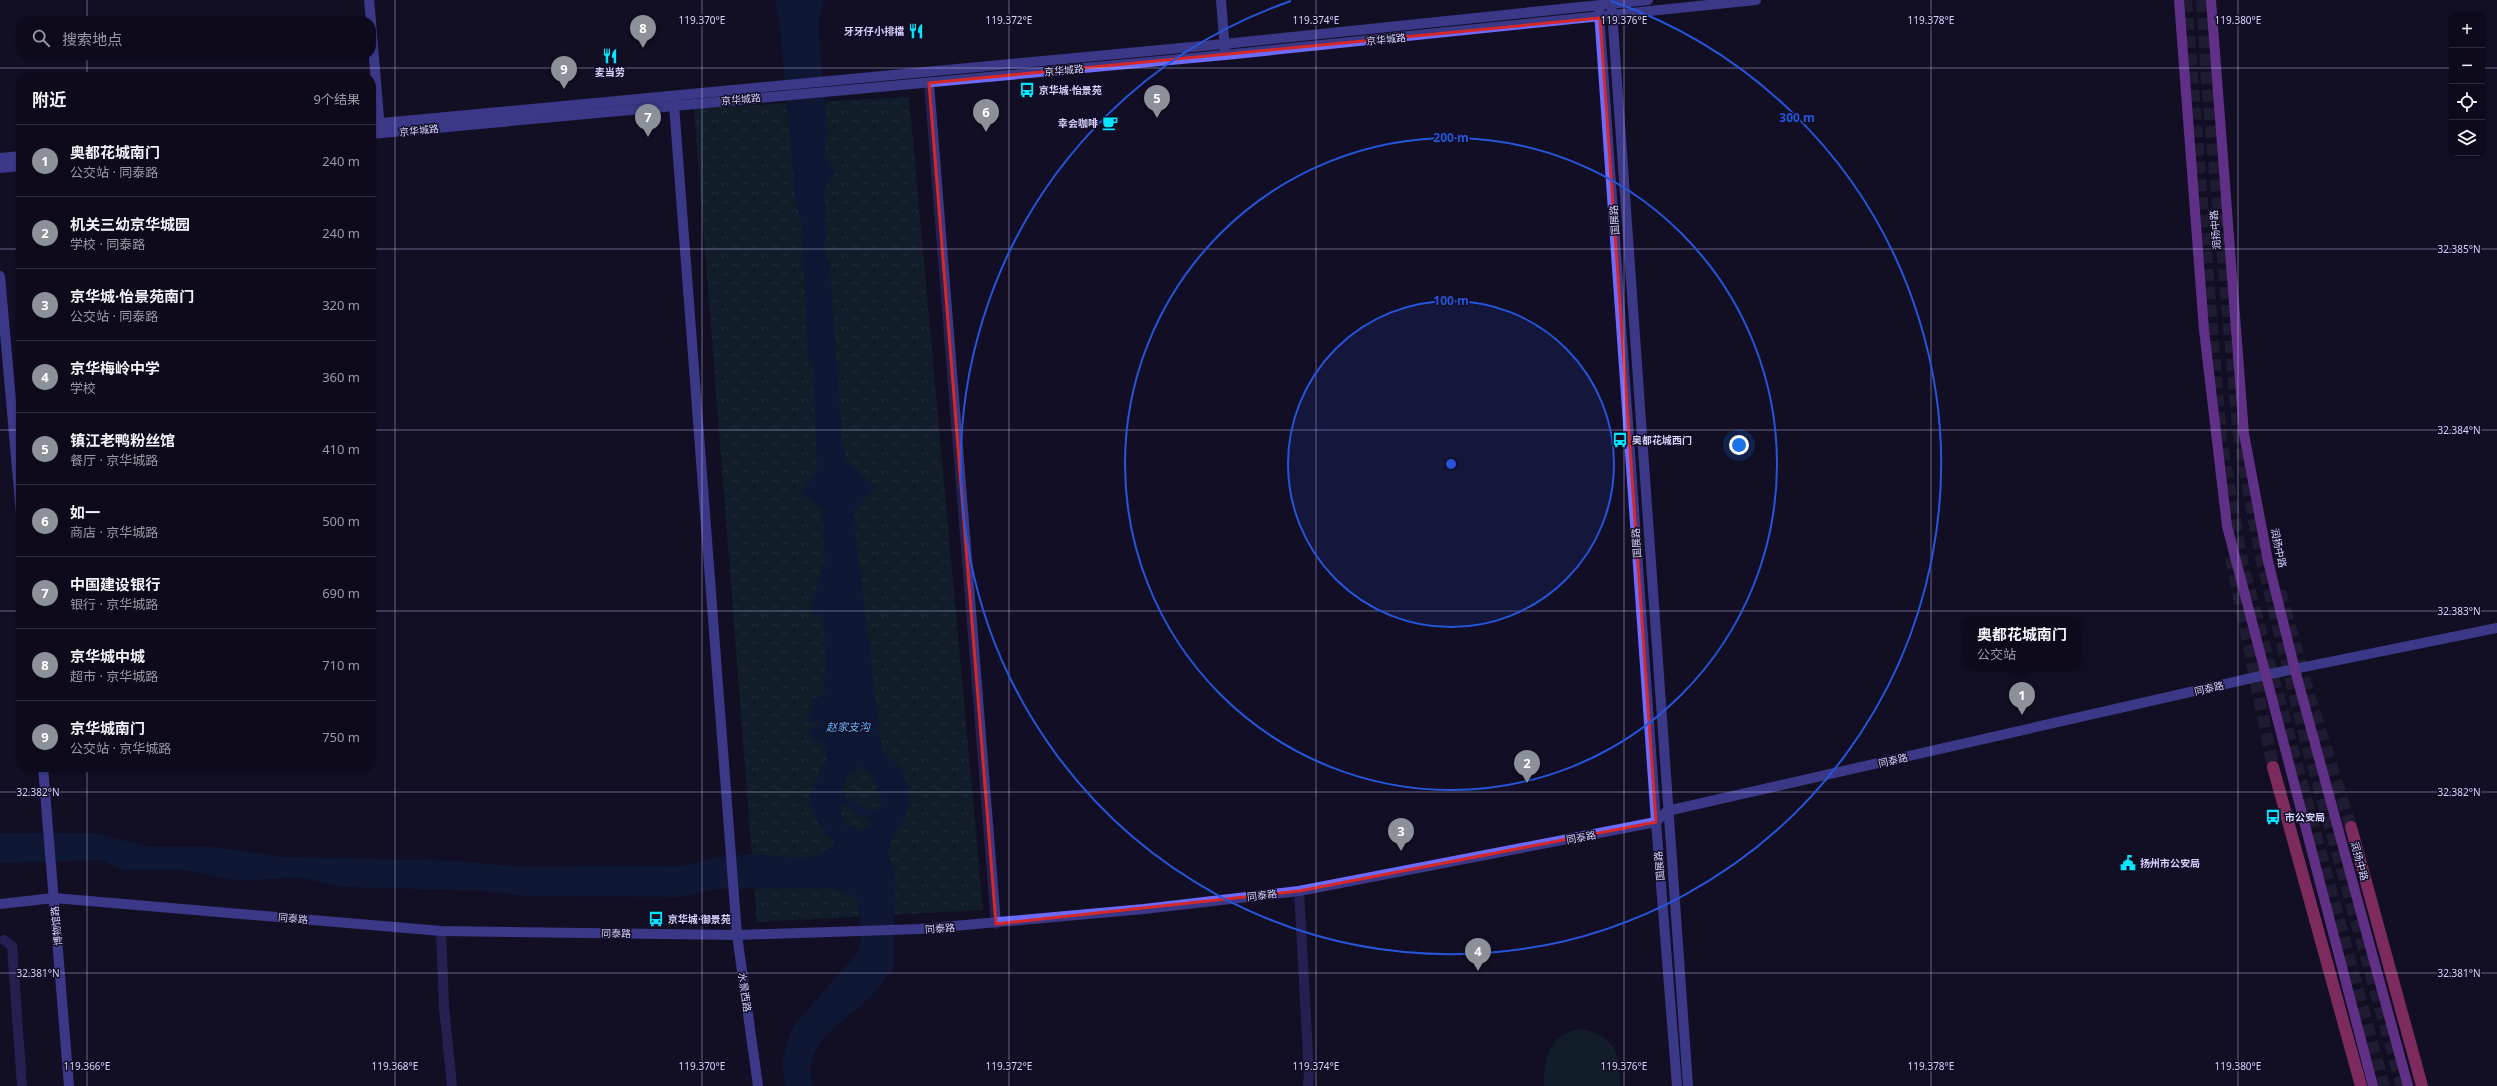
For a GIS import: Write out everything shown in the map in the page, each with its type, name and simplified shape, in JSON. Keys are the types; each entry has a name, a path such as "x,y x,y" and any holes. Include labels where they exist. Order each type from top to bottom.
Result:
{"highway":[{"path":"2272,767 2361,1086"},
{"path":"2351,827 2422,1086"}],"main road":[{"name":"润扬中路","path":"2180,0 2204,330 2217,456 2227,526 2264,676 2373,1086"},
{"name":"润扬中路","path":"2211,0 2244,434 2268,561 2295,670 2408,1086"}],"street":[{"path":"369,0 370,16"},
{"path":"1221,0 1225,55"},
{"name":"京华城路","path":"376,129 674,105 843,79 1224,44 1599,3 1648,0"},
{"name":"京华城路","path":"376,129 757,92 844,90 929,83 1612,17 1756,0"},
{"name":"国展路","path":"1611,2 1667,811 1688,1086"},
{"name":"国展路","path":"1599,3 1656,822 1677,1086"},
{"path":"372,60 373,72"},
{"path":"929,83 996,924"},
{"name":"水景西路","path":"674,105 737,935 758,1086"},
{"path":"0,158 16,156"},
{"path":"0,168 16,166"},
{"path":"0,276 16,457"},
{"name":"同泰路","path":"1667,811 2264,676 2497,628"},
{"name":"博物馆路","path":"43,772 69,1086"},
{"path":"1656,822 1667,811"},
{"name":"同泰路","path":"0,904 54,898 441,931 737,935 920,929 996,924 1299,891 1656,822"},
{"path":"1299,891 1309,1073 1308,1086"},
{"path":"441,931 444,1007 452,1086"},
{"path":"4,940 12,946 22,1086"}],"highlighted area":[{"path":"1600,18 1656,822 1299,891 996,924 929,83"}],"green space":[{"path":"909,97 983,910 757,922 694,108"},
{"path":"1583,1029 1594,1032 1603,1037 1614,1049 1619,1065 1620,1086 1544,1086 1545,1065 1550,1048 1562,1035 1571,1031"}],"water":[{"name":"赵家支沟","path":"775,0 824,0 818,24 828,135 824,155 835,173 824,189 827,234 824,246 830,267 842,440 846,461 875,486 853,512 882,751 903,774 906,782 909,802 908,811 900,828 893,834 888,855 895,872 894,968 866,1001 835,1027 817,1047 812,1059 811,1072 813,1086 785,1086 782,1063 787,1041 795,1024 858,952 861,938 858,900 850,895 831,888 715,889 680,897 523,896 488,891 344,887 297,877 239,881 185,870 129,870 118,868 102,860 0,863 0,833 94,833 149,847 212,847 282,857 458,861 522,867 684,866 719,857 754,854 803,858 825,852 834,844 832,839 816,819 811,802 811,794 816,778 827,763 826,746 812,738 810,728 818,726 819,723 809,723 809,713 813,712 812,698 827,695 826,691 823,690 827,664 823,619 812,613 811,605 825,560 822,509 801,492 817,472 813,362 808,361 804,271 801,267 803,228 796,205 780,28","holes":["862,767 874,777 882,803 879,810 869,809 858,804 848,798 842,790 849,774","845,803 857,815 869,818 871,827 861,830 846,825 841,815 841,804"]}],"tunnel":[{"path":"2186,0 2221,440 2243,566 2384,1086"},
{"path":"2202,0 2207,83 2239,437 2260,553 2306,741 2402,1086"},
{"path":"2231,557 2273,767"},
{"path":"2280,591 2309,695 2351,827"}],"place":[{"name":"牙牙仔小排檔","path":"916,31"},
{"name":"京华城中城","path":"643,48"},
{"name":"麦当劳","path":"610,56"},
{"name":"京华城南门","path":"564,89"},
{"name":"京华城·怡景苑","path":"1027,90"},
{"name":"镇江老鸭粉丝馆","path":"1157,118"},
{"name":"幸会咖啡","path":"1110,123"},
{"name":"如一","path":"986,132"},
{"name":"中国建设银行","path":"648,137"},
{"name":"奥都花城西门","path":"1620,440"},
{"name":"奥都花城南门","path":"2022,715"},
{"name":"机关三幼京华城园","path":"1527,783"},
{"name":"市公安局","path":"2273,817"},
{"name":"京华城·怡景苑南门","path":"1401,851"},
{"name":"扬州市公安局","path":"2128,863"},
{"name":"京华城·御景苑","path":"656,919"},
{"name":"京华梅岭中学","path":"1478,971"}]}
